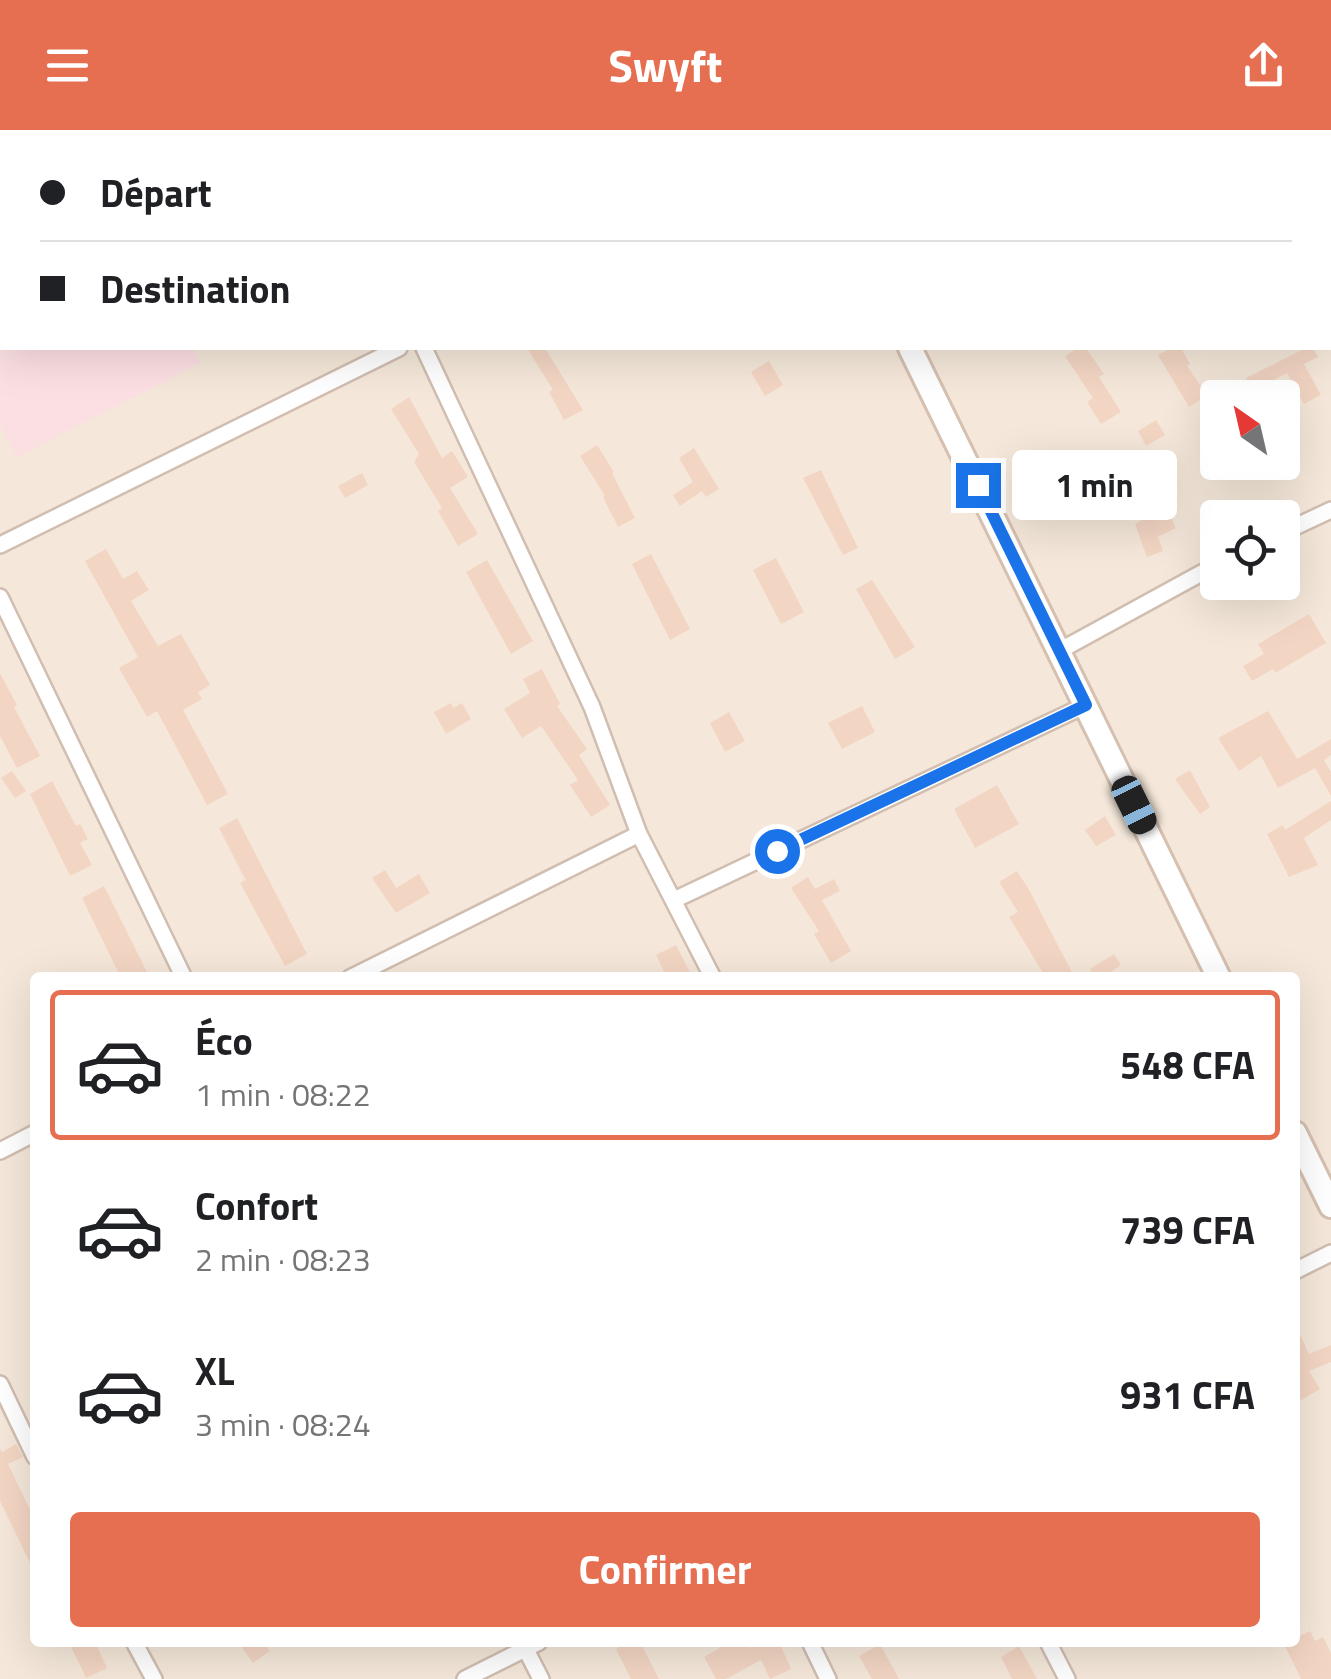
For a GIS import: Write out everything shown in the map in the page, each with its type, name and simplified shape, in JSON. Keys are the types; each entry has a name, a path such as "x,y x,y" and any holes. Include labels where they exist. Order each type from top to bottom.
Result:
{"street":[{"path":"0,545 395,350"},
{"path":"425,350 592,707 638,834 710,972"},
{"path":"911,350 1216,972"},
{"path":"1300,525 1331,510"},
{"path":"1059,651 1200,574"},
{"path":"0,597 181,972"},
{"path":"674,900 1086,705"},
{"path":"362,972 638,834"},
{"path":"0,1151 30,1136"},
{"path":"1300,1143 1331,1206"},
{"path":"1300,1268 1331,1253"},
{"path":"0,1384 30,1447"},
{"path":"137,1647 154,1679"},
{"path":"465,1679 524,1647"},
{"path":"529,1647 541,1679"},
{"path":"812,1647 828,1679"},
{"path":"1051,1647 1067,1679"}],"shaded area":[{"path":"0,350 1331,350 1331,1679 0,1679"},
{"path":"1,350 194,350 201,363 17,457 0,425"}],"building":[{"path":"528,350 546,350 583,410 564,420 549,392 553,390"},
{"path":"1075,350 1087,350 1104,374 1099,377 1121,412 1101,424 1087,402 1093,398 1065,356"},
{"path":"1167,350 1182,350 1200,385 1200,400 1189,407 1158,355"},
{"path":"1302,350 1314,350 1318,357 1304,364 1321,395 1304,404 1300,380 1291,380 1287,373 1274,380 1247,380"},
{"path":"769,361 783,385 765,396 751,372"},
{"path":"409,397 442,458 452,451 468,477 450,488 478,534 458,546 438,511 442,508 414,462 419,454 391,409"},
{"path":"1156,420 1165,435 1146,446 1138,431"},
{"path":"597,445 635,518 618,527 605,496 580,456"},
{"path":"694,448 719,489 706,497 702,491 680,506 673,495 693,482 679,458"},
{"path":"1137,451 1152,472 1134,484 1120,463"},
{"path":"821,470 858,548 843,555 803,478"},
{"path":"362,473 368,485 345,498 338,486"},
{"path":"1162,498 1176,528 1158,537 1163,551 1147,557 1135,524 1147,517 1142,508"},
{"path":"106,549 123,579 137,571 149,590 131,601 158,646 181,634 210,685 198,692 202,699 183,710 228,794 207,805 157,711 147,717 119,668 138,657 85,561"},
{"path":"651,554 690,629 670,640 632,564"},
{"path":"776,558 804,612 781,624 753,570"},
{"path":"487,560 533,641 511,654 466,572"},
{"path":"872,580 915,647 895,659 856,589"},
{"path":"1309,614 1326,643 1275,673 1273,669 1252,681 1243,666 1264,654 1258,644"},
{"path":"542,669 560,704 557,706 587,749 579,755 610,805 591,817 570,785 578,780 541,726 522,738 504,709 530,693 523,679"},
{"path":"0,673 40,756 17,768 0,736"},
{"path":"451,703 453,708 462,703 471,719 446,734 434,712"},
{"path":"862,706 875,732 842,749 828,723"},
{"path":"1268,711 1297,759 1331,739 1331,755 1324,760 1331,772 1331,796 1315,768 1278,788 1261,756 1239,771 1218,738"},
{"path":"729,712 745,741 725,752 710,723"},
{"path":"1190,770 1210,807 1200,814 1175,779"},
{"path":"12,771 26,791 15,798 1,778"},
{"path":"52,781 76,826 80,824 88,839 80,843 92,865 70,876 30,794"},
{"path":"997,785 1019,824 975,848 954,809"},
{"path":"1331,801 1331,820 1304,838 1318,865 1289,877 1267,834 1283,825 1285,830"},
{"path":"1105,816 1116,835 1096,846 1085,830"},
{"path":"237,818 307,954 285,966 240,883 246,880 219,828"},
{"path":"385,870 396,888 419,874 430,893 396,913 372,878"},
{"path":"1017,871 1072,972 1042,972 1009,917 1018,912 999,882"},
{"path":"808,877 815,889 834,879 840,891 822,900 851,951 831,963 814,934 819,931 791,888"},
{"path":"104,886 147,972 118,972 82,898"},
{"path":"676,945 690,972 664,972 656,955"},
{"path":"1114,954 1121,965 1111,972 1090,969"},
{"path":"1300,1334 1309,1354 1331,1345 1331,1362 1309,1371 1320,1389 1300,1401"},
{"path":"16,1444 23,1457 8,1464 30,1510 30,1563 0,1501 0,1448 2,1452"},
{"path":"1310,1631 1315,1641 1323,1637 1331,1653 1331,1679 1301,1679 1285,1647 1300,1647 1300,1636"},
{"path":"71,1647 97,1647 107,1668 86,1678"},
{"path":"242,1647 267,1647 270,1651 253,1663"},
{"path":"643,1647 659,1679 631,1679 616,1649"},
{"path":"721,1647 781,1647 791,1669 770,1679 761,1660 726,1679 716,1679 704,1657"},
{"path":"882,1647 899,1679 872,1679 859,1656"},
{"path":"1020,1647 1037,1679 1012,1679 1001,1657"}],"route":[{"path":"777,851 1086,705 978,485"}]}
